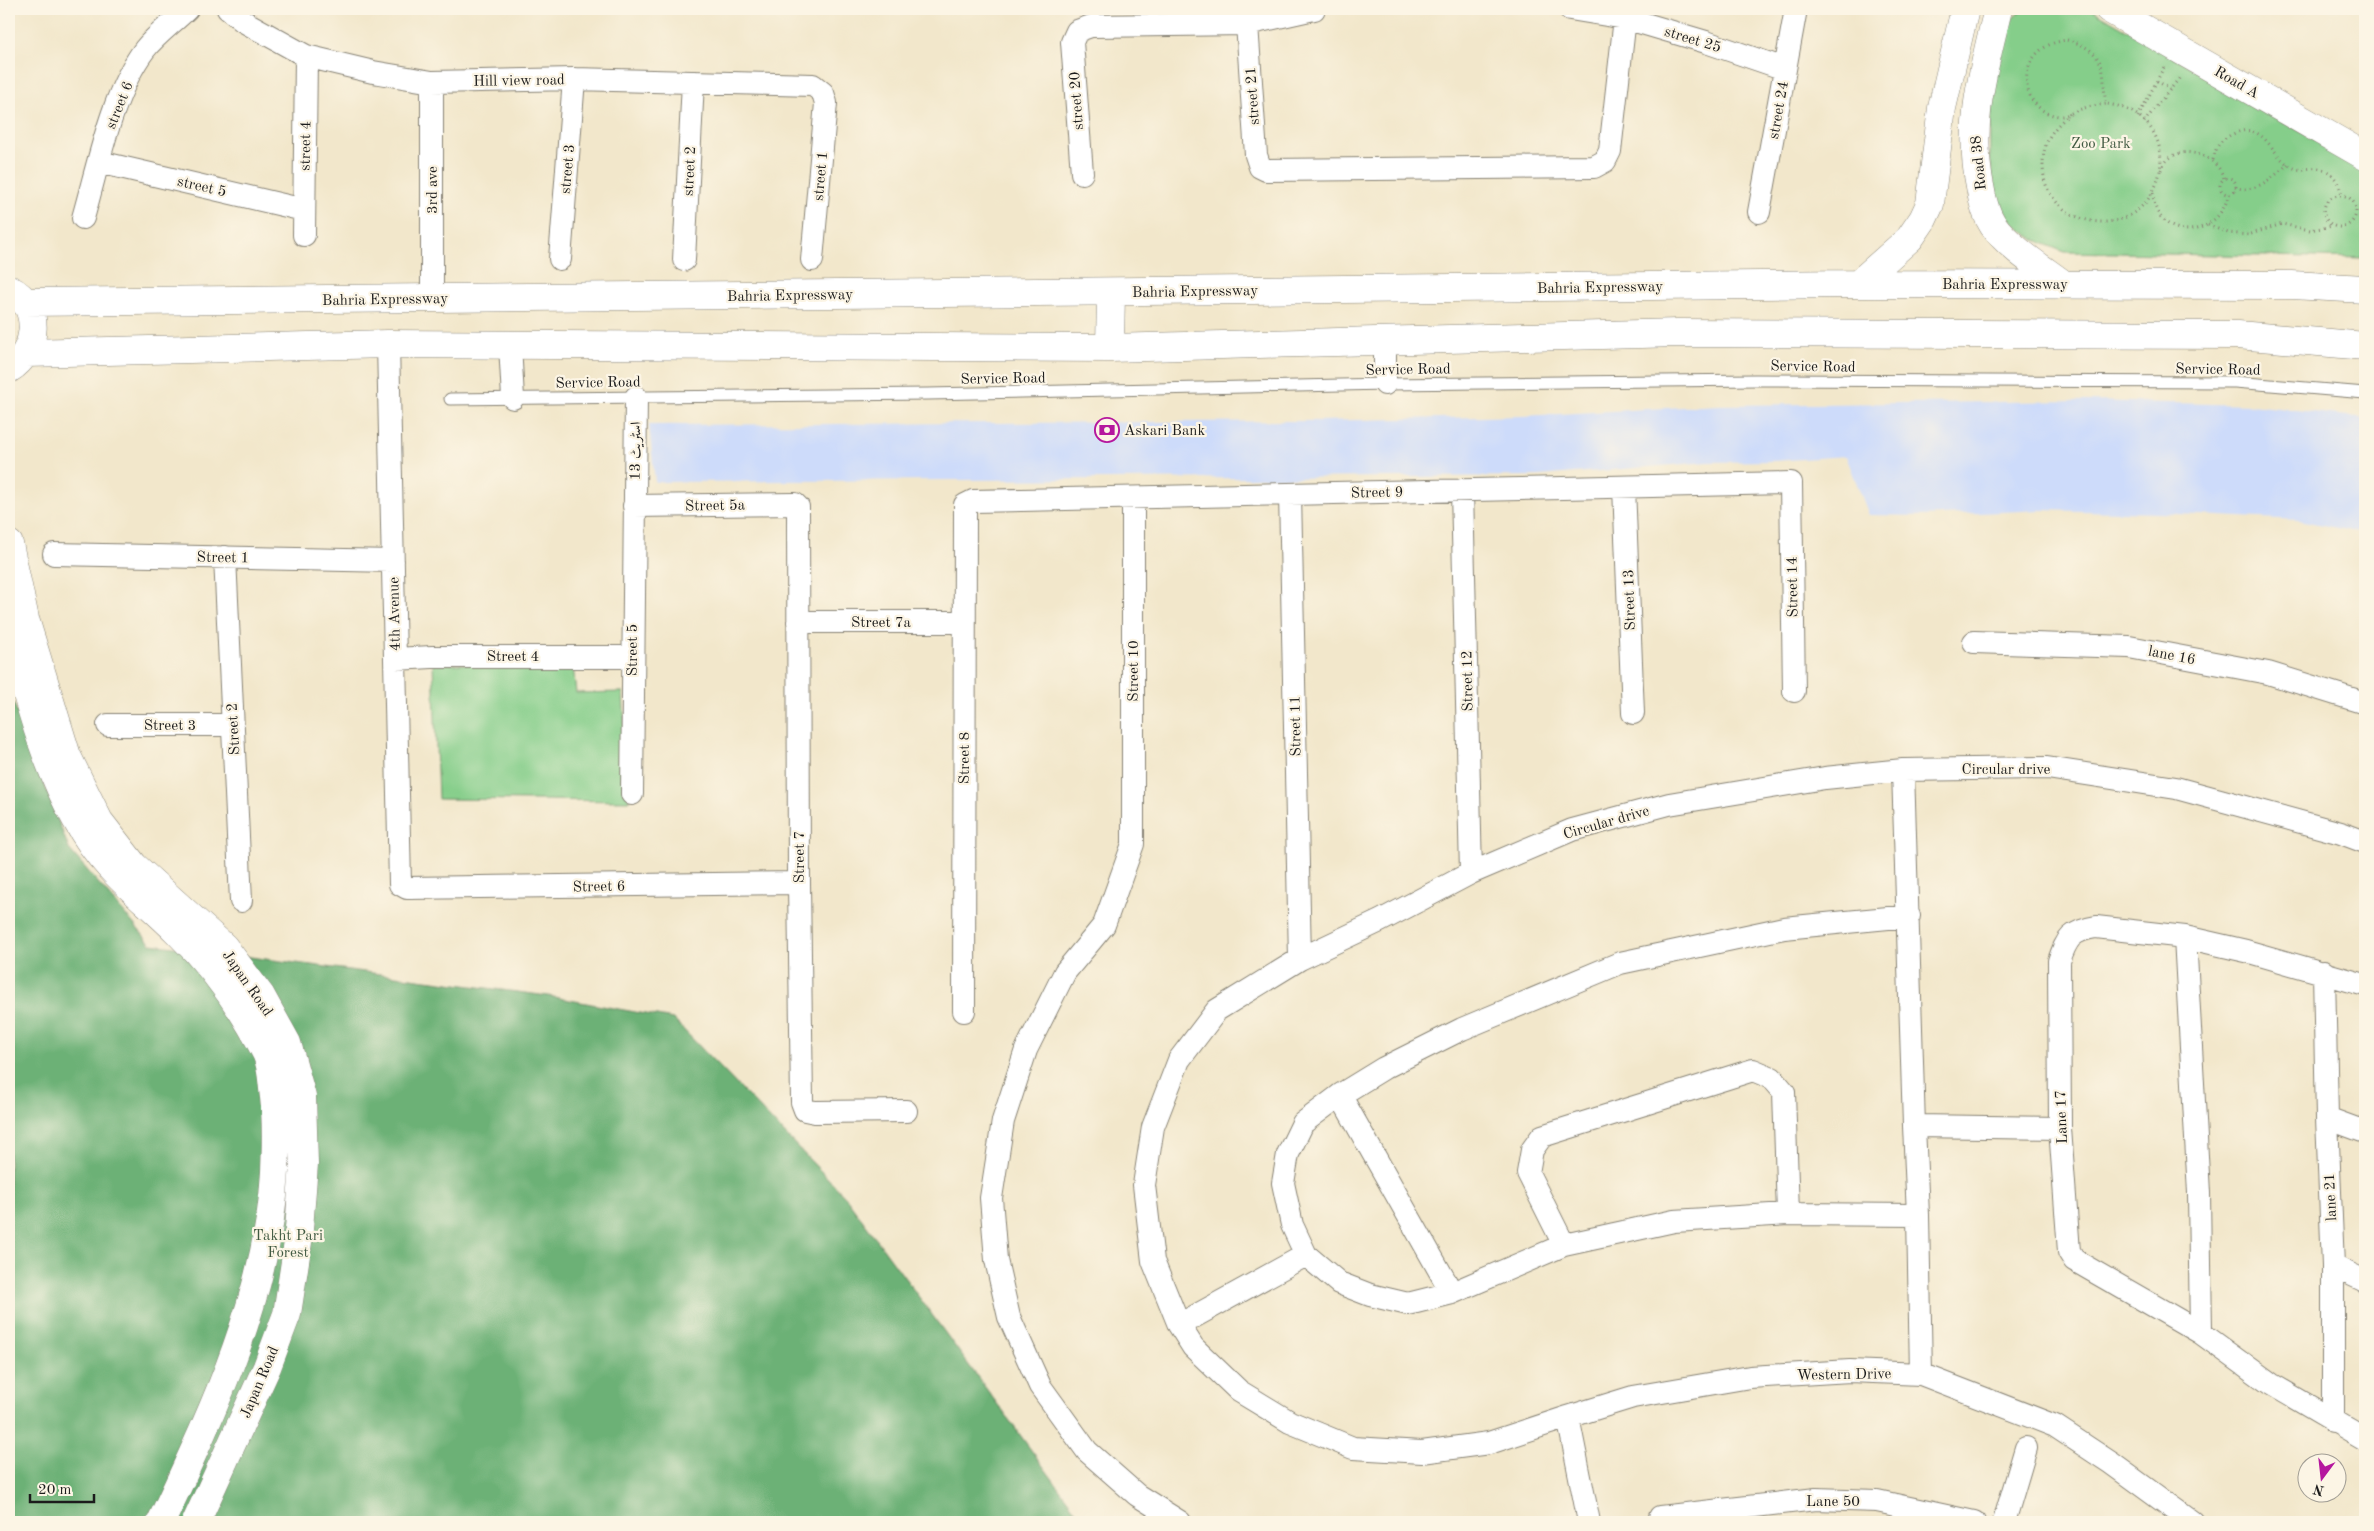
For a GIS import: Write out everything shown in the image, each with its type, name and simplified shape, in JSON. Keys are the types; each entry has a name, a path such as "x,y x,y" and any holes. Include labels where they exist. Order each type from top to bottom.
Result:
{"main road":[{"path":"1858,284 1910,238 1923,219 1930,204 1942,108 1965,9"},
{"name":"Road 38","path":"1998,9 1983,76 1974,135 1978,177 1984,205 1992,224 2007,241 2063,284"},
{"name":"Road A","path":"2109,9 2365,156"},
{"name":"Bahria Expressway","path":"16,296 432,298 1858,284 2292,284 2365,289"},
{"path":"1110,348 1111,292"},
{"path":"16,296 30,311 33,327 31,344 17,361"},
{"path":"17,361 388,344 1110,348 1678,333 2238,335 2365,346"},
{"name":"Japan Road","path":"9,544 25,620 67,756 99,821 134,866 224,947 261,996 287,1043 302,1098 304,1164 298,1242 287,1314 268,1367 196,1522"},
{"name":"Japan Road","path":"9,627 29,706 72,813 108,865 180,934 224,983 267,1055 277,1123 272,1214 261,1269 240,1340 195,1450 161,1522"}],"street":[{"name":"street 6","path":"83,218 124,87 145,49 187,9"},
{"name":"Hill view road","path":"228,9 243,21 306,56 373,72 432,82 574,79 813,85 823,93"},
{"path":"1247,24 1314,9"},
{"name":"street 25","path":"1570,9 1625,18 1706,42 1785,69"},
{"name":"street 24","path":"1759,212 1796,9"},
{"name":"street 21","path":"1247,24 1256,155 1260,167 1273,171 1594,167 1600,165 1610,151 1625,18"},
{"name":"street 20","path":"1082,173 1072,42 1077,31 1091,26 1247,24"},
{"name":"street 4","path":"304,235 306,56"},
{"name":"street 3","path":"560,259 574,79"},
{"name":"3rd ave","path":"432,82 432,298"},
{"name":"street 2","path":"684,260 694,82"},
{"name":"street 1","path":"812,260 826,103 823,93"},
{"name":"street 5","path":"99,162 304,210"},
{"path":"1385,341 1385,384"},
{"name":"4th Avenue","path":"388,344 400,884"},
{"path":"510,345 513,398"},
{"name":"اسٹریٹ 13","path":"634,506 636,397"},
{"name":"Street 9","path":"964,505 973,501 1791,482"},
{"name":"Street 14","path":"1791,482 1794,690"},
{"name":"Street 13","path":"1624,486 1633,713"},
{"name":"Street 12","path":"1462,490 1472,873"},
{"name":"Street 11","path":"1290,494 1300,959"},
{"name":"Street 10","path":"1133,498 1132,844 1104,924 1065,972 1026,1050 1003,1122 991,1198 996,1260 1009,1317 1040,1386 1087,1451 1138,1495 1180,1522"},
{"name":"Street 5a","path":"634,506 795,504"},
{"name":"Street 7","path":"795,504 800,511 798,622 802,1102 805,1110 815,1112 906,1111"},
{"name":"Street 8","path":"964,505 964,1011"},
{"name":"Street 5","path":"632,794 634,506"},
{"name":"Street 1","path":"54,554 393,561"},
{"name":"Street 2","path":"225,557 242,901"},
{"name":"Street 7a","path":"798,622 964,622"},
{"name":"lane 16","path":"1974,642 2129,647 2268,673 2365,703"},
{"name":"Street 4","path":"395,659 432,657 632,657"},
{"name":"Street 3","path":"108,725 232,725"},
{"name":"Circular drive","path":"1179,1326 1153,1260 1144,1185 1153,1127 1179,1060 1217,1010 1300,959 1380,921 1472,873 1572,830 1669,804 1825,778 1904,770 2047,768 2176,788 2341,832 2365,842"},
{"path":"1904,770 1921,1374"},
{"name":"Street 6","path":"400,884 407,888 799,883"},
{"path":"1909,916 1784,928 1620,963 1462,1029 1384,1068 1340,1095 1303,1123 1288,1154 1284,1183 1286,1204 1292,1225 1306,1255 1339,1283 1370,1295 1408,1304 1452,1293 1564,1245 1674,1221 1788,1214 1918,1215"},
{"name":"Lane 17","path":"2365,986 2324,972 2185,937 2096,927 2084,929 2067,939 2059,961 2060,1128 2069,1252 2074,1260 2201,1333 2271,1384 2365,1440"},
{"path":"2185,937 2199,1193 2201,1333"},
{"name":"lane 21","path":"2324,972 2333,1266 2333,1422"},
{"path":"1564,1245 1528,1173 1532,1150 1542,1136 1753,1070 1772,1078 1784,1092 1788,1214"},
{"path":"1340,1095 1452,1293"},
{"path":"2327,1118 2365,1132"},
{"path":"1914,1126 2060,1128"},
{"path":"1179,1326 1306,1255"},
{"path":"2333,1266 2365,1280"},
{"name":"Western Drive","path":"1179,1326 1193,1347 1239,1391 1290,1422 1354,1448 1422,1452 1489,1443 1633,1398 1750,1377 1850,1371 1921,1374 2056,1426 2112,1463 2169,1516 2192,1522"},
{"path":"1568,1417 1589,1522"},
{"path":"2004,1522 2026,1448"},
{"name":"Lane 50","path":"1660,1518 1816,1499 1877,1501 1974,1522"}],"lane":[{"name":"Service Road","path":"450,399 928,394 1385,384 1756,380 2235,382 2365,392"}],"path":[{"path":"2107,104 2104,95 2103,72 2099,60 2091,50 2080,43 2067,40 2054,41 2042,47 2033,56 2027,68 2026,82 2030,94 2042,109 2060,117 2081,109 2107,104 2126,109 2144,122 2155,136 2161,154 2160,172"},
{"path":"2138,117 2157,81 2185,52"},
{"path":"2144,122 2170,89 2185,52"},
{"path":"2157,81 2170,89"},
{"path":"2070,114 2055,126 2045,143 2042,162 2045,182 2054,199 2068,212 2086,220 2106,223 2125,218 2141,208 2153,193 2164,161 2182,153 2201,154 2213,160 2222,169 2224,179"},
{"path":"2213,160 2216,148 2222,140 2244,131 2256,133 2264,138 2288,164 2303,170 2318,168 2329,172 2339,184 2342,196"},
{"path":"2235,187 2246,189 2256,187 2288,164"},
{"path":"2224,179 2232,180 2235,187 2234,192 2228,194 2220,190 2220,183 2224,179"},
{"path":"2153,193 2154,206 2160,216 2170,225 2183,229 2196,229 2208,225 2219,217 2226,206 2228,194"},
{"path":"2208,225 2228,233 2248,235 2282,224 2310,230 2348,225 2355,216 2356,206 2353,201 2342,196 2333,197 2324,209 2326,218 2333,226"}],"shaded area":[{"path":"2088,401 2252,405 2365,418 2365,534 2299,520 2159,513 2041,510 1922,516 1869,515 1846,456 1774,461 1708,462 1539,476 655,482 649,425 1318,421 1523,416 1720,405"}],"green space":[{"name":"Zoo Park","path":"2026,9 2091,9 2365,169 2365,258 2065,252 2039,242 2025,233 2006,213 1998,197 1990,158 1990,136 1993,94 2004,32 2010,20"},
{"path":"433,664 573,665 576,693 623,692 629,801 438,799"},
{"name":"Takht Pari Forest","path":"9,691 69,849 151,944 548,996 673,1019 844,1195 1084,1522 9,1522"}],"place":[{"name":"Askari Bank","path":"1107,430"}]}
